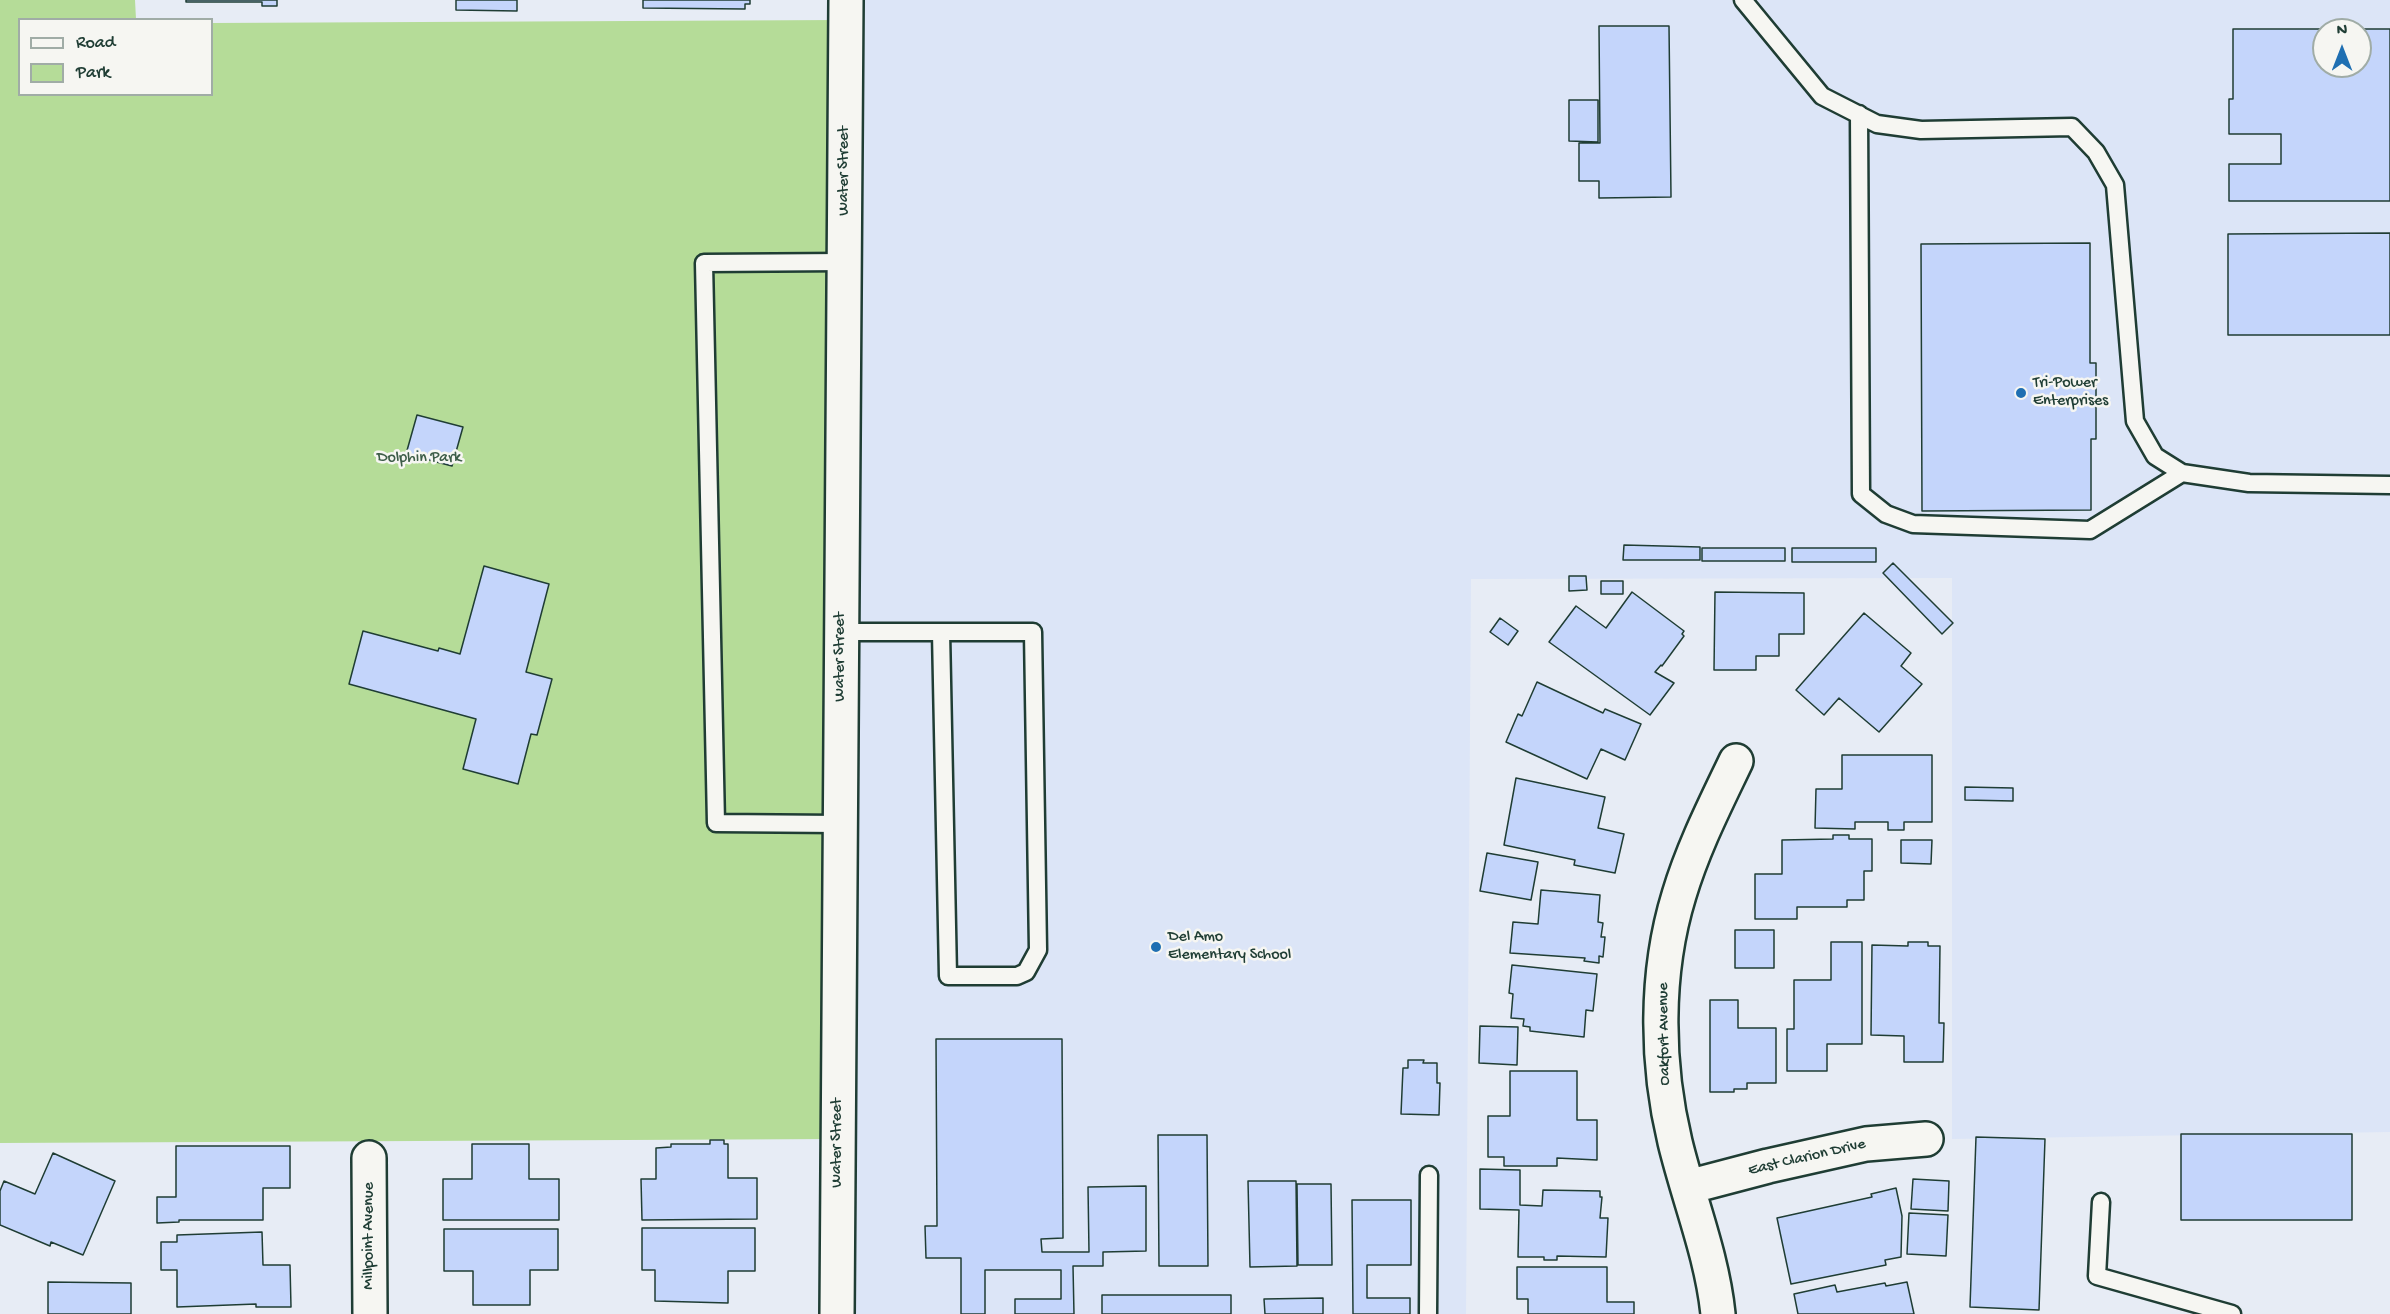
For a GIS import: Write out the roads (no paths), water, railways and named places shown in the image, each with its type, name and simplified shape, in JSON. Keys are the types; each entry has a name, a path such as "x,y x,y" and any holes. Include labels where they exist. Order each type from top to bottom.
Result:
{"street":[{"name":"Water Street","path":"837,1314 846,0"},
{"name":"Oakfort Avenue","path":"1718,1314 1706,1248 1675,1143 1665,1095 1662,995 1667,945 1679,895 1699,839 1736,761"},
{"name":"East Clarion Drive","path":"1688,1187 1866,1144 1926,1139"},
{"name":"Millpoint Avenue","path":"369,1158 370,1314"}],"lane":[{"path":"1743,0 1822,96 1877,124 1921,130 2072,127 2096,152 2115,185 2134,421 2155,456 2182,472 2249,483 2390,485"},
{"path":"1859,114 1861,494 1886,514 1913,524 2090,530 2182,472"},
{"path":"840,824 716,823 704,263 844,262"},
{"path":"841,632 941,632 1033,632 1038,950 1026,972 1017,976 1003,978 948,976 941,632"},
{"path":"1428,1314 1429,1175"},
{"path":"2101,1202 2097,1276 2232,1314"}],"place":[{"name":"Tri-Power Enterprises","path":"2021,393"},
{"name":"Del Amo Elementary School","path":"1156,947"}],"park label":[{"name":"Dolphin Park","path":"419,459"}]}
